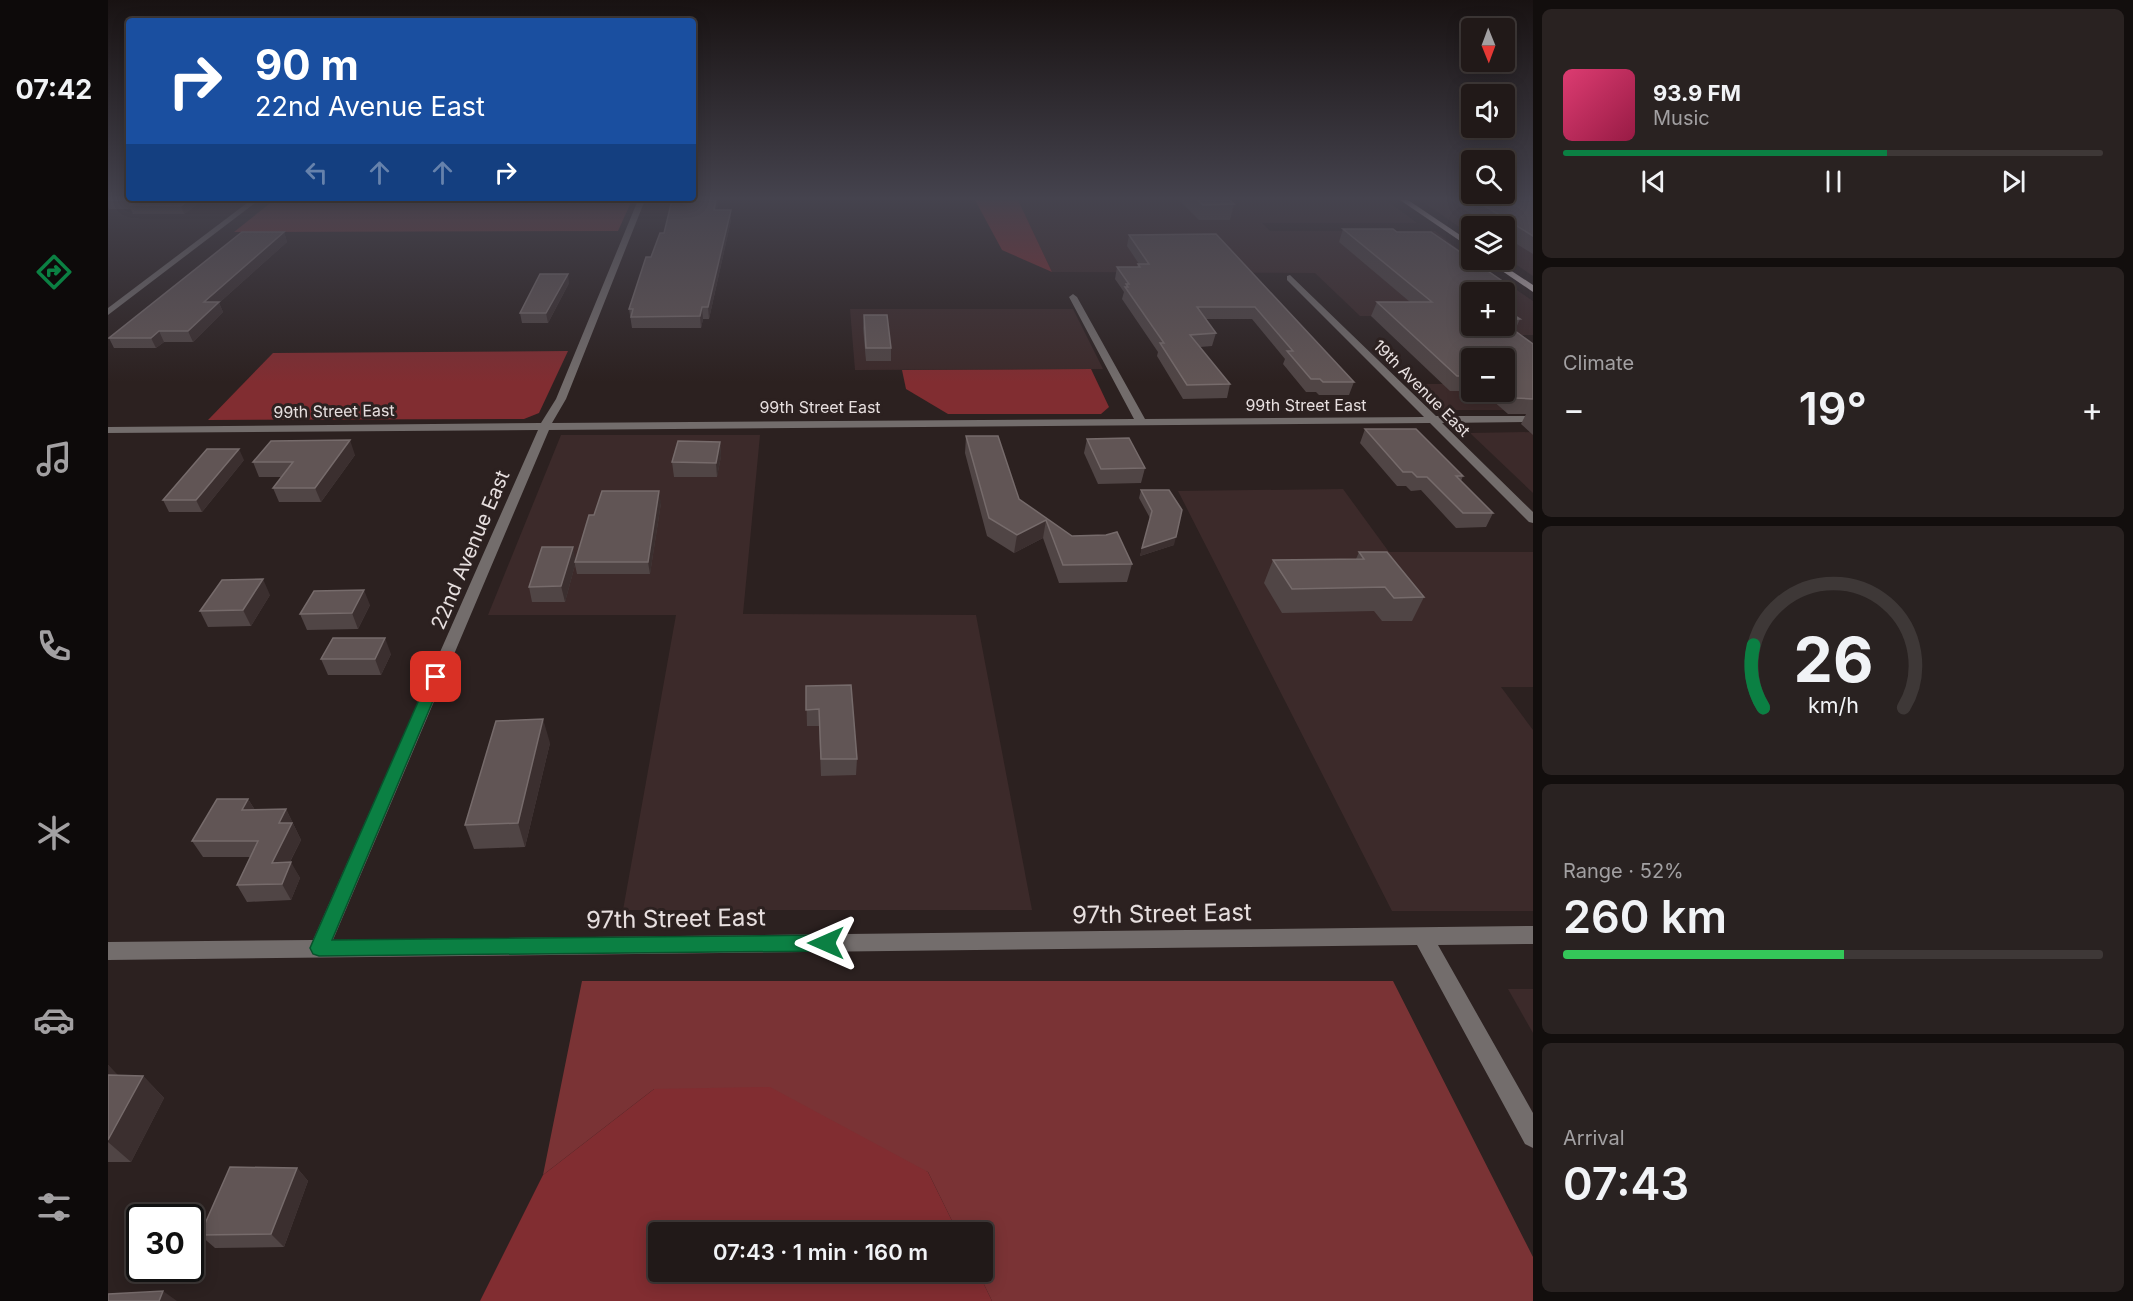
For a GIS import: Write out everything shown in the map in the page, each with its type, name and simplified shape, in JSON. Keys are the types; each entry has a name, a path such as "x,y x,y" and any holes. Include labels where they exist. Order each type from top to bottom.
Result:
{"main road":[{"path":"1505,270 1533,289"}],"street":[{"path":"108,312 176,261"},
{"name":"22nd Avenue East","path":"319,948 545,426 561,399 617,261"},
{"name":"19th Avenue East","path":"1290,278 1533,519"},
{"path":"1073,297 1141,422"},
{"name":"99th Street East","path":"108,430 1533,419"},
{"name":"97th Street East","path":"108,951 1533,935"},
{"path":"1423,937 1533,1136"}],"shaded area":[{"path":"1026,261 1047,261 1052,272"},
{"path":"1047,261 1461,261 1461,270 1487,270 1505,282 1461,282 1461,323 1452,316 1360,316 1315,273 1052,272"},
{"path":"1515,261 1533,261 1533,276 1515,264"},
{"path":"1515,289 1533,301 1533,335 1515,335"},
{"path":"850,309 1073,309 1103,369 855,370"},
{"path":"568,351 539,413 524,419 208,420 273,353"},
{"path":"1091,369 1109,407 1101,414 948,414 906,389 902,370"},
{"path":"1414,384 1461,384 1461,402 1515,402 1515,399 1533,410 1440,410"},
{"path":"1533,432 1533,493 1470,433"},
{"path":"561,435 760,435 743,614 976,615 1032,910 623,910 676,615 488,615"},
{"path":"1343,489 1389,552 1533,552 1533,687 1501,687 1533,730 1533,911 1392,911 1178,491"},
{"path":"582,981 1393,981 1533,1257 1533,1301 992,1301 983,1282 993,1282 993,1222 953,1222 928,1172 654,1089 543,1175"},
{"path":"1508,989 1533,989 1533,1033"},
{"path":"770,1087 928,1172 953,1222 648,1222 648,1282 983,1282 992,1301 480,1301 543,1175 654,1089"}],"building":[{"path":"206,261 251,261 204,302 219,302 188,331 159,331 151,338 109,338"},
{"path":"645,261 719,261 708,307 702,307 700,316 631,317 633,309 629,309"},
{"path":"1147,261 1241,261 1354,382 1323,382 1320,379 1311,379 1287,351 1293,351 1255,307 1197,307 1216,333 1190,335 1230,384 1187,385 1160,343 1164,343 1125,287 1129,284 1117,267 1140,267 1138,264 1149,264"},
{"path":"1382,261 1461,261 1461,270 1486,270 1504,282 1461,282 1461,336 1515,336 1515,331 1533,344 1533,399 1515,397 1515,348 1461,348 1461,376 1457,376 1377,302 1432,302"},
{"path":"540,274 568,274 546,313 520,313"},
{"path":"864,315 887,315 891,348 866,348"},
{"path":"1365,429 1416,429 1463,476 1456,476 1493,513 1463,513 1427,477 1417,477 1412,472 1403,472"},
{"path":"966,436 998,436 1019,499 1072,536 1106,535 1117,532 1132,564 1063,565 1046,520 1017,535 989,518"},
{"path":"1129,438 1145,468 1101,469 1087,439"},
{"path":"350,440 315,488 273,488 293,462 253,462 271,441"},
{"path":"678,441 720,442 716,463 672,462"},
{"path":"207,449 239,449 196,500 163,500"},
{"path":"1141,490 1169,490 1182,510 1176,537 1142,548 1152,511"},
{"path":"602,491 659,491 648,562 575,562 589,515 594,515"},
{"path":"542,547 573,547 561,586 529,587"},
{"path":"1359,552 1387,552 1424,597 1394,598 1385,587 1292,589 1273,560 1364,559"},
{"path":"263,579 243,610 200,611 222,580"},
{"path":"364,590 352,613 300,614 314,591"},
{"path":"333,638 385,638 375,659 321,659"},
{"path":"851,685 857,759 821,759 819,709 806,710 806,686"},
{"path":"543,719 518,823 465,825 496,721"},
{"path":"217,799 248,799 242,810 286,809 279,823 292,823 272,863 291,862 282,884 237,885 258,841 192,841"},
{"path":"108,1075 143,1076 108,1140"},
{"path":"230,1167 297,1168 271,1234 204,1235 204,1226"},
{"path":"163,1291 159,1301 108,1301 108,1294"}],"route":[{"path":"436,677 319,948 826,943"}]}
